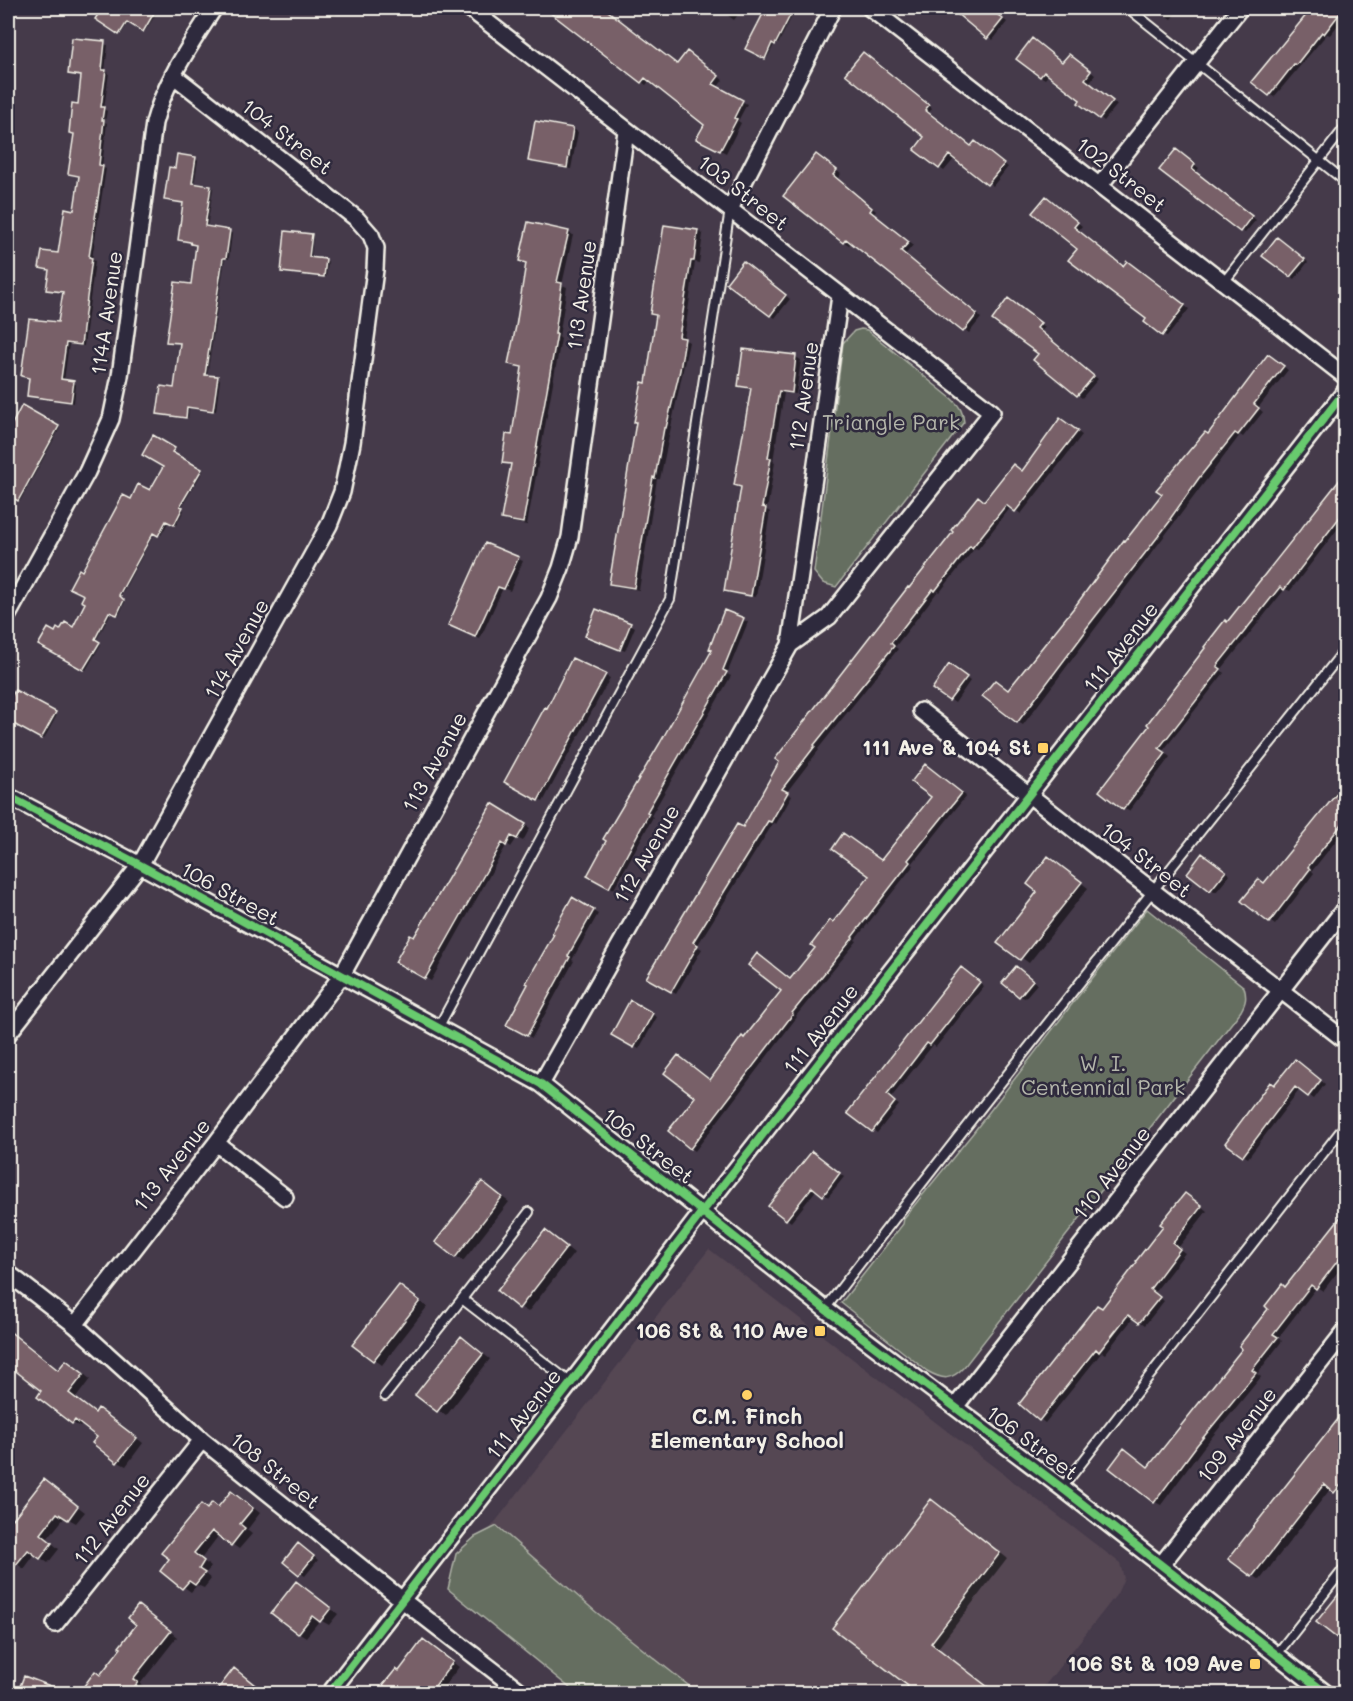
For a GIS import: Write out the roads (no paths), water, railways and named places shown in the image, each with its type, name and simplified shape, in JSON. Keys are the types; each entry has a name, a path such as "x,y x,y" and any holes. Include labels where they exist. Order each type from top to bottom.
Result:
{"street":[{"name":"114A Avenue","path":"8,615 87,472 111,419 120,376 154,123 159,102 214,8"},
{"name":"103 Street","path":"469,8 992,412"},
{"path":"730,209 832,8"},
{"name":"102 Street","path":"870,8 1346,377"},
{"path":"1100,186 1240,8"},
{"name":"104 Street","path":"173,75 344,208 371,235"},
{"name":"113 Avenue","path":"75,1325 342,975 549,598 570,537 626,131"},
{"name":"114 Avenue","path":"8,1034 140,865 329,525 342,492 352,443 375,270 376,248 371,235"},
{"name":"112 Avenue","path":"541,1084 790,645 840,296"},
{"name":"111 Avenue","path":"329,1694 702,1212 1346,390"},
{"name":"112 Avenue","path":"790,645 829,617 992,412"},
{"name":"104 Street","path":"921,711 1346,1041"},
{"name":"106 Street","path":"8,796 140,865 541,1084 825,1309 1062,1488 1327,1694"},
{"name":"110 Avenue","path":"955,1407 1346,907"},
{"path":"216,1143 285,1197"},
{"name":"108 Street","path":"8,1273 75,1325 202,1440 524,1694"},
{"name":"109 Avenue","path":"1161,1565 1346,1330"},
{"name":"112 Avenue","path":"55,1624 202,1440"}],"lane":[{"path":"1128,8 1346,182"},
{"path":"1224,282 1346,126"},
{"path":"438,1028 670,599 730,209"},
{"path":"825,1309 965,1125 1346,648"},
{"path":"1062,1488 1346,1124"},
{"path":"385,1396 529,1212"},
{"path":"462,1299 571,1383"},
{"path":"1276,1654 1346,1566"}],"place":[{"name":"111 Ave & 104 St","path":"1043,748"},
{"name":"106 St & 110 Ave","path":"820,1331"},
{"name":"C.M. Finch Elementary School","path":"747,1395"},
{"name":"106 St & 109 Ave","path":"1255,1664"}],"park label":[{"name":"Triangle Park","path":"891,423"},
{"name":"W. I. Centennial Park","path":"1103,1076"}]}
